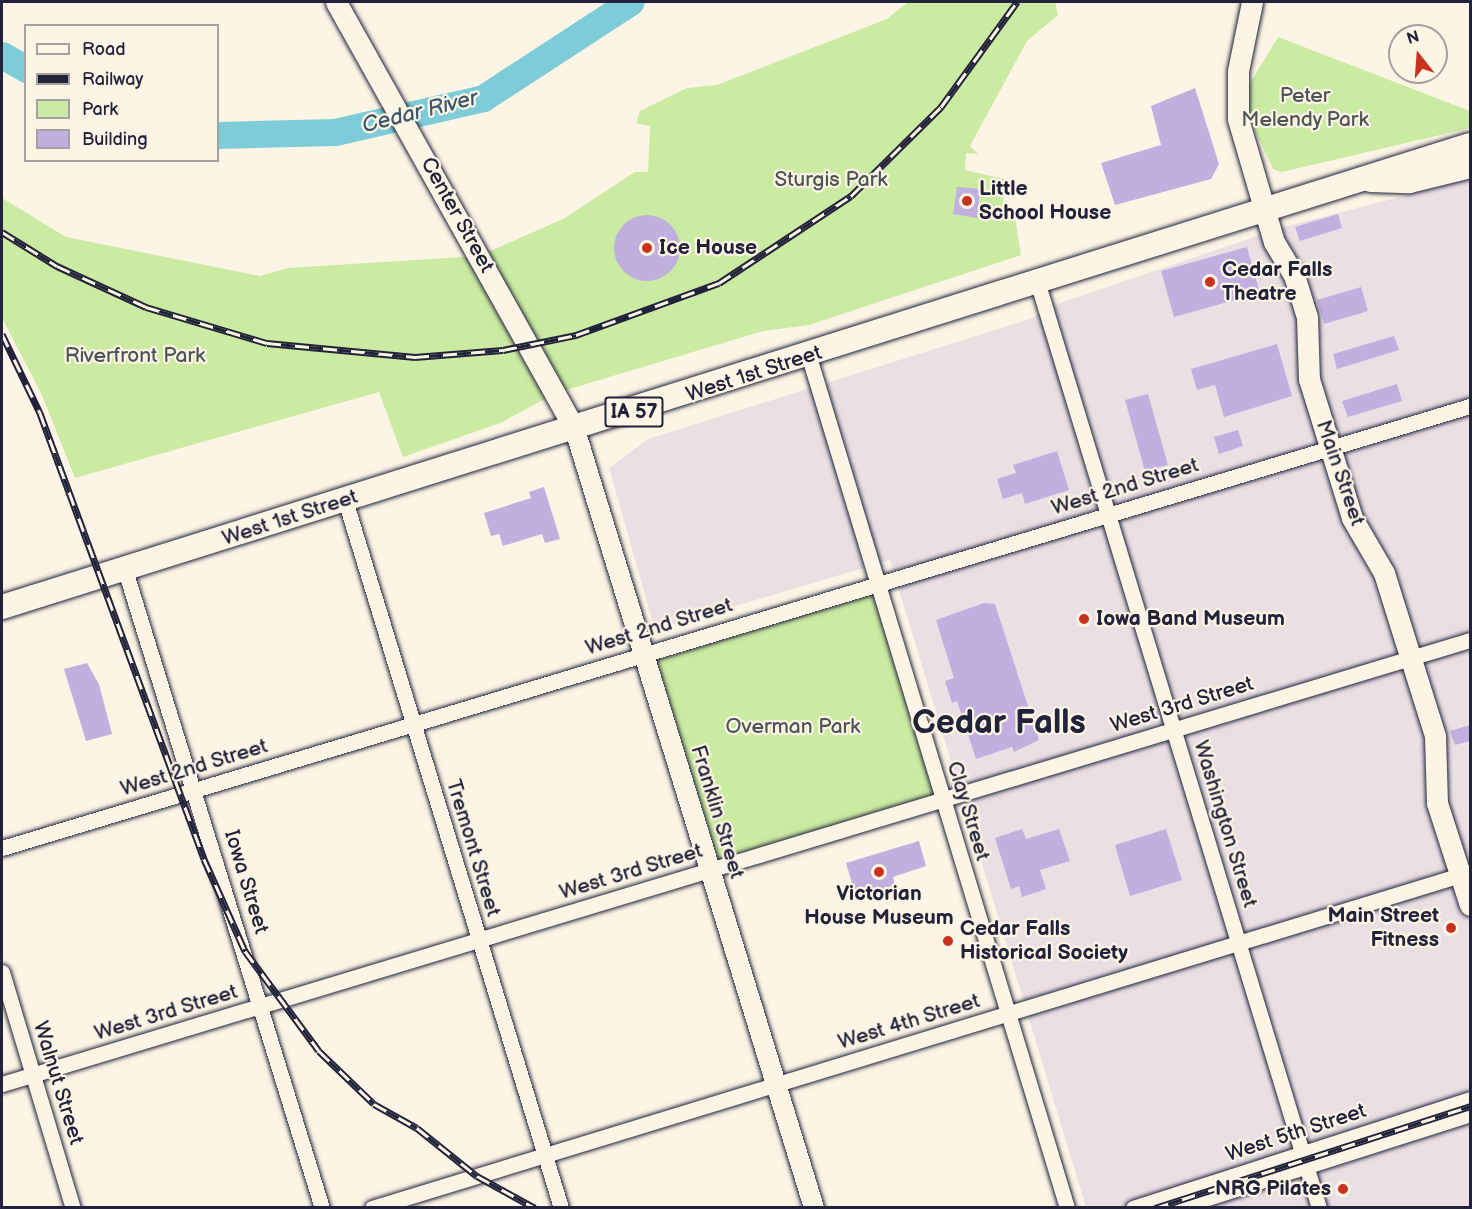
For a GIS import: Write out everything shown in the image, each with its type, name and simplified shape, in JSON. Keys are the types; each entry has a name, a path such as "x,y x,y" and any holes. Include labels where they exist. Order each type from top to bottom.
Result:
{"main road":[{"name":"Center Street","path":"336,2 501,293 575,430"},
{"name":"Main Street","path":"1252,2 1238,71 1238,119 1264,208 1307,317 1309,379 1329,446 1352,518 1384,573 1435,736 1437,803 1465,874 1470,904"},
{"path":"1368,180 1404,162 1470,145"},
{"path":"1368,180 1409,181 1470,166"},
{"name":"West 1st Street","path":"2,607 809,357 1264,208 1368,180"}],"street":[{"name":"Washington Street","path":"1037,281 1319,1208"},
{"name":"Clay Street","path":"809,357 1067,1208"},
{"name":"West 2nd Street","path":"2,848 1329,446 1470,406"},
{"name":"Franklin Street","path":"575,430 814,1208"},
{"name":"Tremont Street","path":"345,500 561,1208"},
{"name":"Iowa Street","path":"126,570 196,789 322,1208"},
{"name":"West 3rd Street","path":"2,1084 1470,639"},
{"name":"West 4th Street","path":"372,1208 1465,874"},
{"name":"Walnut Street","path":"2,972 73,1208"},
{"name":"West 5th Street","path":"1176,1208 1470,1099"},
{"name":"West 5th Street","path":"1133,1208 1470,1114"}],"shaded area":[{"path":"1470,179 1470,1207 1086,1207 890,560 655,630 609,468 648,439 1030,319 1060,303 1287,226"}],"green space":[{"path":"908,2 1055,2 1058,15 1027,41 970,146 978,154 966,153 965,170 1004,179 1003,216 1015,218 1021,255 809,325 763,331 556,393 500,423 403,457 379,392 75,478 41,393 2,318 2,198 66,237 260,276 288,268 479,256 563,219 635,172 648,172 650,126 636,123 640,111 687,88 717,85 887,19"},
{"name":"Peter Melendy Park","path":"1278,37 1388,79 1388,84 1400,84 1470,111 1470,128 1282,172 1273,169 1248,115 1249,85"},
{"name":"Overman Park","path":"877,583 943,799 710,870 644,654"}],"building":[{"path":"1195,88 1219,164 1211,179 1115,205 1101,163 1161,145 1151,106"},
{"name":"Little School House","path":"957,187 980,189 977,218 953,214"},
{"path":"1338,214 1342,228 1300,241 1295,227"},
{"name":"Ice House","path":"641,215 653,215 671,224 678,235 680,248 678,261 671,272 660,279 641,281 628,276 619,267 614,254 614,242 619,229 628,220"},
{"name":"Cedar Falls Theatre","path":"1247,247 1260,293 1174,317 1161,271"},
{"path":"1361,287 1368,311 1324,324 1317,300"},
{"path":"1394,336 1399,350 1337,369 1333,354"},
{"path":"1277,344 1292,396 1224,417 1215,385 1197,390 1191,369"},
{"path":"1397,384 1402,401 1348,417 1342,401"},
{"path":"1148,394 1168,465 1145,471 1125,400"},
{"path":"1238,430 1243,446 1219,454 1214,437"},
{"path":"1057,451 1069,490 1025,504 1022,493 1003,499 997,479 1016,473 1013,465"},
{"path":"544,487 560,539 545,543 542,534 503,546 499,534 491,536 484,513 531,498 529,492"},
{"path":"984,603 995,604 1039,740 1014,752 1012,747 976,759 957,701 952,703 945,681 954,678 936,620"},
{"path":"87,663 99,684 112,734 86,741 64,669"},
{"path":"1470,725 1470,741 1455,745 1450,731"},
{"path":"1022,829 1026,839 1059,829 1070,861 1040,870 1046,889 1022,897 1019,886 1011,889 995,838"},
{"path":"1166,829 1182,880 1130,896 1115,845"},
{"name":"Victorian House Museum","path":"919,841 926,866 893,877 895,885 856,897 846,863"}],"waterway":[{"name":"Cedar River","path":"219,135 335,132 483,98 630,2"},
{"name":"Cedar River","path":"2,55 24,68"}],"railway":[{"path":"2,232 57,266 146,307 267,343 415,357 503,350 576,335 719,283 851,196 941,107 1017,2"},
{"path":"2,334 40,413 204,859 245,951 319,1051 374,1104 417,1128 477,1176 535,1208"},
{"path":"1155,1208 1470,1106"}],"place":[{"name":"Little School House","path":"967,201"},
{"name":"Ice House","path":"647,248"},
{"name":"Cedar Falls Theatre","path":"1210,282"},
{"name":"Iowa Band Museum","path":"1084,619"},
{"name":"Victorian House Museum","path":"879,872"},
{"name":"Main Street Fitness","path":"1451,928"},
{"name":"Cedar Falls Historical Society","path":"948,941"},
{"name":"NRG Pilates","path":"1343,1189"}],"district":[{"name":"Cedar Falls","path":"999,724"}],"park label":[{"name":"Sturgis Park","path":"831,180"},
{"name":"Riverfront Park","path":"135,356"}]}
